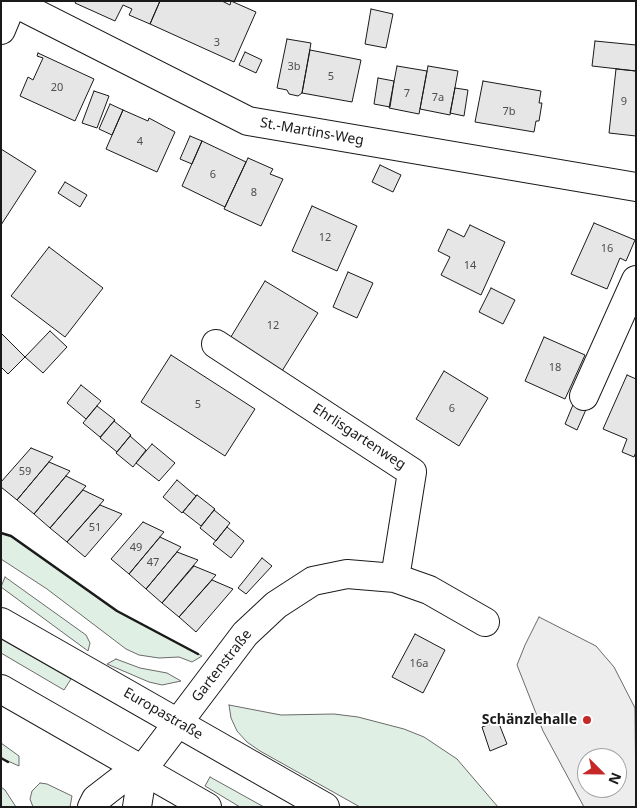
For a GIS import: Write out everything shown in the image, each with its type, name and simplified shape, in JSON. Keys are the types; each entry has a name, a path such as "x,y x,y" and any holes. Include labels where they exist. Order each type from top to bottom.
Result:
{"street":[{"path":"1,30 13,1"},
{"name":"St.-Martins-Weg","path":"13,1 248,121 636,187"},
{"path":"584,396 636,280"},
{"name":"Ehrlisgartenweg","path":"216,344 412,472 395,578"},
{"name":"Gartenstraße","path":"92,807 96,799 118,782 143,769 245,634 276,604 313,581 347,574 395,578 429,590 485,622"},
{"name":"Europastraße","path":"1,622 325,807"},
{"path":"1,689 207,807"},
{"name":"Gartenstraße","path":"137,807 143,769"}],"green space":[{"path":"1,533 11,536 117,611 202,656 192,662 179,657 159,658 139,655 126,649 47,589 1,559"},
{"path":"5,577 86,635 90,643 88,651 1,587"},
{"path":"1,639 71,679 64,690 1,653"},
{"path":"116,659 140,668 167,673 181,681 162,685 149,682 107,664"},
{"path":"229,705 281,715 334,714 358,717 404,729 424,737 457,759 498,807 360,807 247,742 237,731 231,718"},
{"path":"1,743 19,756 19,766 1,758"},
{"path":"210,777 264,807 240,807 205,786"},
{"path":"40,783 47,784 72,796 70,807 33,807 30,799 32,791"},
{"path":"1,787 5,790 16,807 1,807"}],"shaded area":[{"name":"Schänzlehalle","path":"539,617 596,646 614,667 635,708 636,807 584,807 579,798 627,798 627,748 577,748 577,794 543,731 517,665"}],"building":[{"path":"76,1 160,1 150,24 129,15 132,9 123,5 115,21 75,3"},
{"path":"160,1 222,1 230,5 231,1 256,12 234,62 150,24"},
{"path":"371,9 393,14 386,48 365,44"},
{"path":"287,39 311,43 302,93 298,96 289,94 287,90 277,88"},
{"path":"595,41 636,45 636,71 592,66"},
{"path":"310,50 361,60 352,102 302,93"},
{"path":"245,52 262,60 256,73 239,65"},
{"path":"38,53 94,79 75,121 20,96 28,77 33,80 43,58 37,56"},
{"path":"397,66 427,71 419,114 389,108"},
{"path":"428,66 458,71 450,115 420,109"},
{"path":"616,69 636,71 636,136 609,133"},
{"path":"378,78 394,81 390,107 374,104"},
{"path":"483,81 541,91 539,103 542,103 539,121 536,121 534,132 475,122"},
{"path":"455,88 468,90 464,116 450,113"},
{"path":"94,91 109,96 97,128 82,123"},
{"path":"110,104 123,110 112,135 99,129"},
{"path":"123,110 148,121 149,118 175,132 157,172 106,149"},
{"path":"190,136 202,141 192,164 180,159"},
{"path":"202,141 246,162 225,207 182,186"},
{"path":"1,149 36,171 1,225"},
{"path":"248,158 273,169 270,174 283,179 261,226 224,209"},
{"path":"380,165 401,175 393,192 372,182"},
{"path":"65,182 87,195 80,207 58,193"},
{"path":"312,206 357,226 337,271 292,251"},
{"path":"594,223 635,240 626,261 620,258 607,289 571,274"},
{"path":"470,225 505,242 481,295 441,275 450,257 438,251 448,229 464,237"},
{"path":"49,247 103,288 65,337 11,296"},
{"path":"348,272 373,283 357,318 333,307"},
{"path":"265,281 318,313 282,371 229,340"},
{"path":"491,288 515,300 503,324 479,312"},
{"path":"50,331 67,347 43,373 25,357"},
{"path":"1,333 25,357 8,374 1,367"},
{"path":"544,337 585,355 565,399 525,381"},
{"path":"171,355 255,409 225,456 141,402"},
{"path":"444,371 488,398 459,446 416,419"},
{"path":"627,375 636,379 636,452 634,457 622,452 627,439 603,429"},
{"path":"81,385 101,401 86,419 67,403"},
{"path":"575,400 588,405 577,430 565,424"},
{"path":"97,406 115,420 100,437 83,423"},
{"path":"114,421 131,435 117,452 100,438"},
{"path":"130,436 146,450 133,467 116,453"},
{"path":"152,444 175,463 159,481 136,463"},
{"path":"31,448 53,457 17,500 1,487 1,482"},
{"path":"49,462 70,471 34,514 17,500"},
{"path":"66,476 86,486 50,528 34,514"},
{"path":"177,480 196,496 182,513 163,497"},
{"path":"83,490 104,500 67,542 50,528"},
{"path":"197,495 215,509 201,526 183,512"},
{"path":"100,505 122,514 85,557 67,542"},
{"path":"214,510 230,523 216,541 200,528"},
{"path":"143,522 164,532 129,574 111,559"},
{"path":"227,527 244,541 231,558 213,544"},
{"path":"160,537 181,547 146,589 129,574"},
{"path":"177,552 198,560 162,603 146,589"},
{"path":"262,558 272,566 246,594 238,588"},
{"path":"194,566 216,575 179,617 162,603"},
{"path":"212,580 233,589 196,632 179,617"},
{"path":"415,634 445,650 423,693 392,677"},
{"path":"498,721 507,744 490,751 482,727"}],"wall":[{"path":"1,533 11,536 117,611 198,654"},
{"path":"1,758 8,762"}],"place":[{"name":"Schänzlehalle","path":"587,720"}]}
